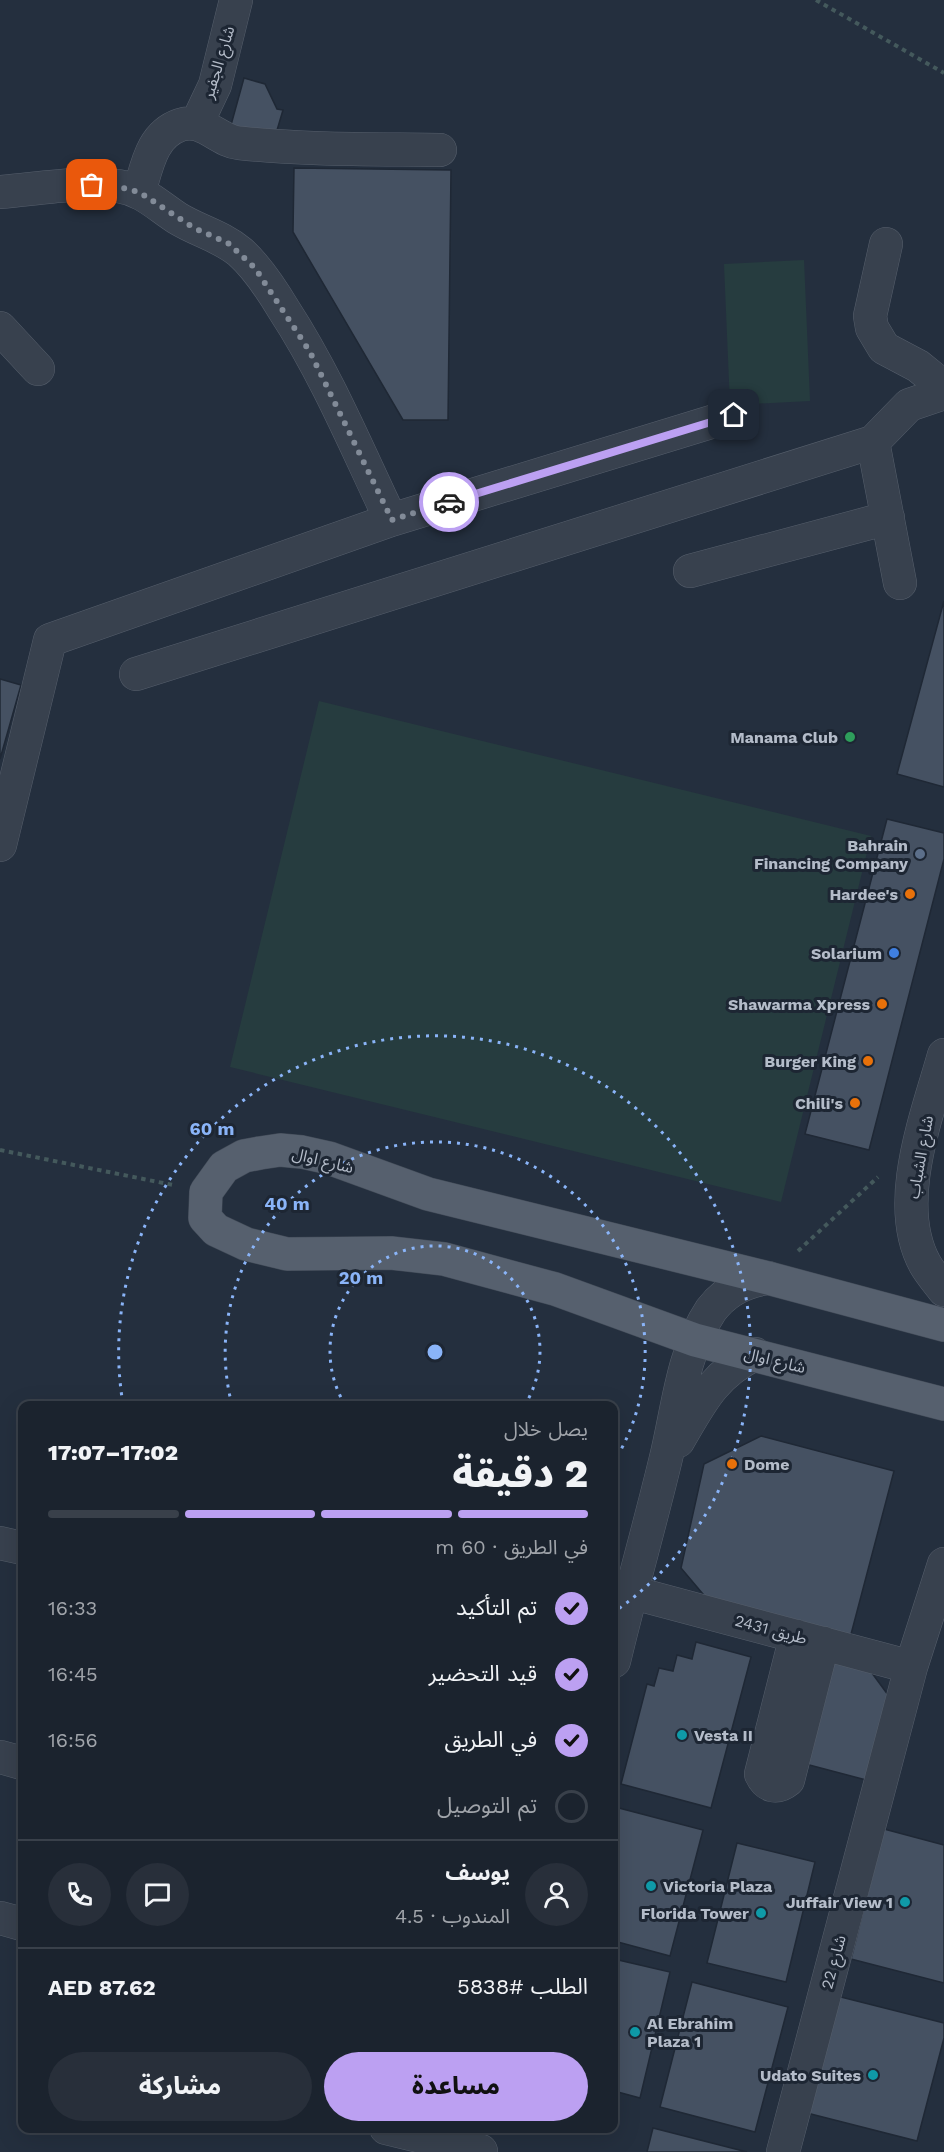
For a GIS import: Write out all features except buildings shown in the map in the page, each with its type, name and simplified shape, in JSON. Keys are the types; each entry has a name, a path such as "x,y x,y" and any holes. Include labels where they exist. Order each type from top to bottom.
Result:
{"main road":[{"name":"شارع اوال","path":"944,1325 768,1278 428,1194 328,1158 302,1152 280,1150 244,1156 224,1167 206,1192 205,1218 216,1230 246,1244 287,1254 391,1253 444,1259 555,1289 695,1340 944,1404"}],"street":[{"name":"شارع الجفير","path":"197,123 215,85 236,0"},
{"path":"139,192 155,145 166,133 181,125 197,123 233,142 273,146 440,150"},
{"path":"0,192 92,185 119,187 139,192 194,228 228,243 255,268 310,352 392,520"},
{"path":"886,243 870,316 872,328 884,348 918,366 944,387"},
{"path":"0,328 38,369"},
{"path":"136,674 873,442 909,405 944,393"},
{"path":"0,845 50,640 392,520 734,415"},
{"path":"873,442 900,583"},
{"path":"690,571 888,518"},
{"name":"شارع الشباب","path":"944,1055 921,1136 912,1191 913,1228 924,1264 944,1290"},
{"path":"618,1643 666,1460 679,1393 695,1340 712,1310 728,1293 747,1281 768,1278"},
{"path":"666,1460 709,1390 732,1366 755,1354"},
{"path":"0,1542 18,1547"},
{"name":"شارع 22","path":"783,2152 911,1667 944,1564"},
{"name":"طريق 2431","path":"630,1592 911,1667"},
{"path":"0,1757 18,1761"},
{"path":"0,1918 18,1922"},
{"path":"416,2133 483,2144"}],"path":[{"path":"816,0 944,73"},
{"path":"0,1150 206,1192"},
{"path":"768,1278 881,1174"}],"green space":[{"path":"804,260 810,401 730,405 724,264"},
{"path":"319,701 871,836 781,1202 230,1067"}],"way so far":[{"path":"92,185 119,187 139,192 194,228 212,234 243,254 275,295 310,352 392,520 449,502"}],"place":[{"name":"Manama Club","path":"850,737"},
{"name":"Bahrain Financing Company","path":"920,854"},
{"name":"Hardee's","path":"910,894"},
{"name":"Solarium","path":"894,953"},
{"name":"Shawarma Xpress","path":"882,1004"},
{"name":"Burger King","path":"868,1061"},
{"name":"Chili's","path":"855,1103"},
{"name":"Dome","path":"732,1464"},
{"name":"Vesta II","path":"682,1735"},
{"name":"Victoria Plaza","path":"651,1886"},
{"name":"Juffair View 1","path":"905,1902"},
{"name":"Florida Tower","path":"761,1913"},
{"name":"Al Ebrahim Plaza 1","path":"635,2032"},
{"name":"Udato Suites","path":"873,2075"}],"route":[{"path":"449,502 734,415"}]}
